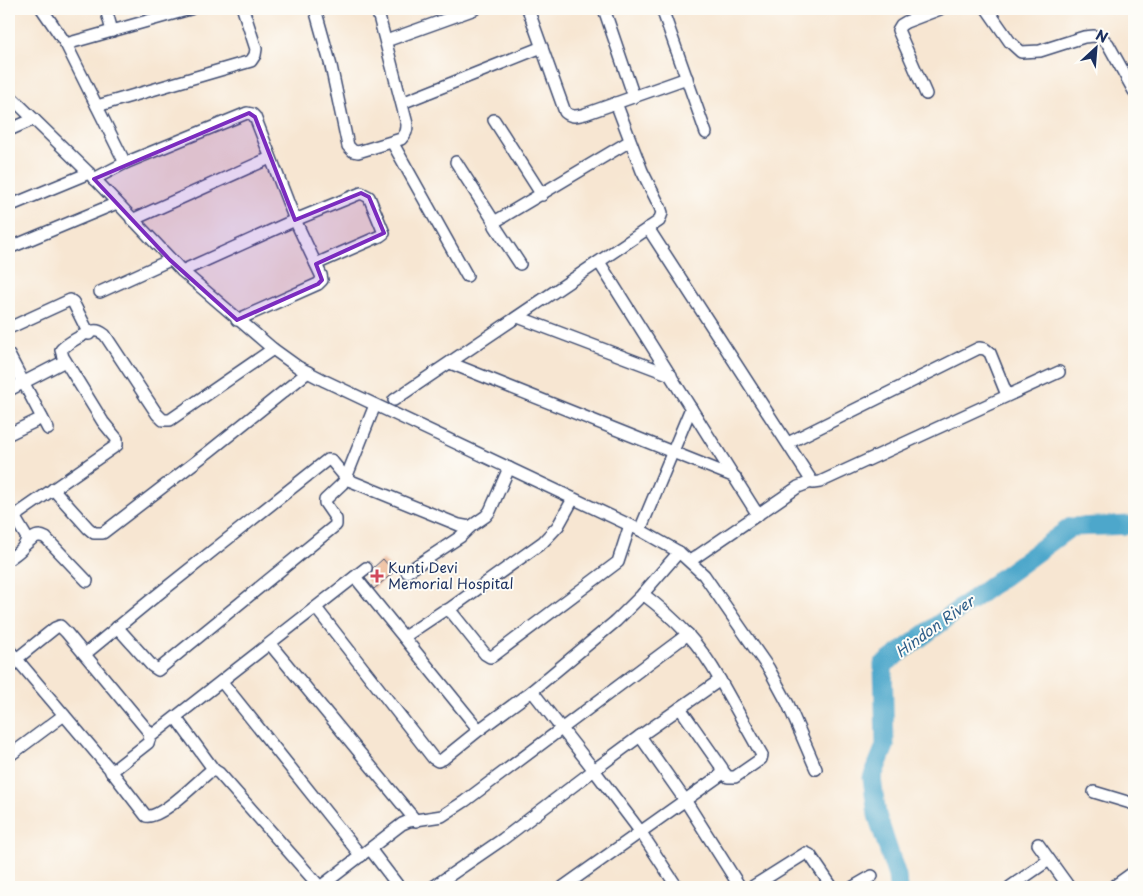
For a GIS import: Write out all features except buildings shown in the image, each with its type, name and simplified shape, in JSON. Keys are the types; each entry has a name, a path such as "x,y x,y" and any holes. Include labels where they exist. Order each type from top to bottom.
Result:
{"street":[{"path":"42,9 66,44 125,163"},
{"path":"106,9 112,31"},
{"path":"66,44 112,31 163,12 190,9"},
{"path":"97,106 251,61 256,55 256,49 243,9"},
{"path":"315,9 331,66 348,146 353,151 358,152 401,139 406,134 407,124 377,9"},
{"path":"386,42 475,9"},
{"path":"528,9 565,112 574,117 687,78"},
{"path":"604,9 634,97"},
{"path":"662,9 706,134"},
{"path":"926,94 898,30 906,22 940,9"},
{"path":"988,9 1010,42 1021,52 1040,51 1084,37 1094,36 1102,38 1108,44 1134,91"},
{"path":"402,103 542,48"},
{"path":"9,95 91,176 170,260 237,320 273,349 308,372 635,528 678,552 690,561 709,582 769,669 788,704 816,769"},
{"path":"394,400 659,221 662,213 630,141 616,103"},
{"path":"9,206 125,163 247,113 252,114 295,220 322,280 318,284 237,320"},
{"path":"9,130 34,119"},
{"path":"494,120 542,195"},
{"path":"495,223 630,141"},
{"path":"392,142 467,276"},
{"path":"132,220 270,158"},
{"path":"456,162 520,264"},
{"path":"182,271 295,220 361,193 369,197 384,233 316,264"},
{"path":"9,248 116,203"},
{"path":"648,228 812,482"},
{"path":"100,292 170,260"},
{"path":"599,262 758,514"},
{"path":"9,328 70,300 73,302 89,334"},
{"path":"518,317 671,375"},
{"path":"26,544 26,538 15,518 19,513 118,445 117,440 103,422 65,361 61,350 64,346 94,331 101,332 105,335 157,414 163,420 170,420 273,349"},
{"path":"788,443 979,348 985,348 990,352 1007,395"},
{"path":"9,355 45,423 9,434"},
{"path":"9,390 65,361"},
{"path":"450,363 735,477"},
{"path":"53,489 94,533 102,533 211,450 308,372"},
{"path":"690,561 798,487 812,482 820,482 1060,372"},
{"path":"117,628 158,670 336,525 336,519 325,503 325,500 346,478 375,405"},
{"path":"448,610 485,654 490,657 618,562 673,452 691,408"},
{"path":"85,654 327,460 331,460 346,478 458,525 470,526"},
{"path":"407,572 460,537 470,526 486,516 490,511 508,468"},
{"path":"404,637 443,611 448,610 543,542 558,526 573,498"},
{"path":"9,559 24,548 26,544 41,535 87,581"},
{"path":"316,608 433,758 438,761 532,691 616,621 643,594 678,552"},
{"path":"111,772 148,742 150,737 366,568"},
{"path":"355,577 479,730"},
{"path":"643,594 668,613 688,634 711,664 762,755 761,759 735,777 728,777 680,708"},
{"path":"150,737 148,731 60,626 11,658 64,716 146,816 152,817 162,812 214,770"},
{"path":"176,718 214,770 219,773 320,887 402,824 442,816 688,634"},
{"path":"270,644 416,820"},
{"path":"433,887 720,680"},
{"path":"222,682 365,852 399,887"},
{"path":"532,691 640,831 676,887"},
{"path":"9,756 64,716"},
{"path":"640,736 685,800 740,887"},
{"path":"563,887 722,774 723,771"},
{"path":"1094,792 1134,804"},
{"path":"1038,844 1069,887"},
{"path":"752,887 806,853 810,855 832,887"},
{"path":"1010,887 1049,860"},
{"path":"1113,887 1134,872"},
{"path":"853,887 872,876"}],"highlighted area":[{"path":"249,113 255,117 295,220 361,193 369,197 384,233 316,264 322,280 318,284 237,320 170,260 94,179"}],"waterway":[{"name":"Hindon River","path":"898,887 897,876 877,815 872,778 885,746 883,665 1071,527 1134,525"}],"place":[{"name":"Kunti Devi Memorial Hospital","path":"377,576"}]}
